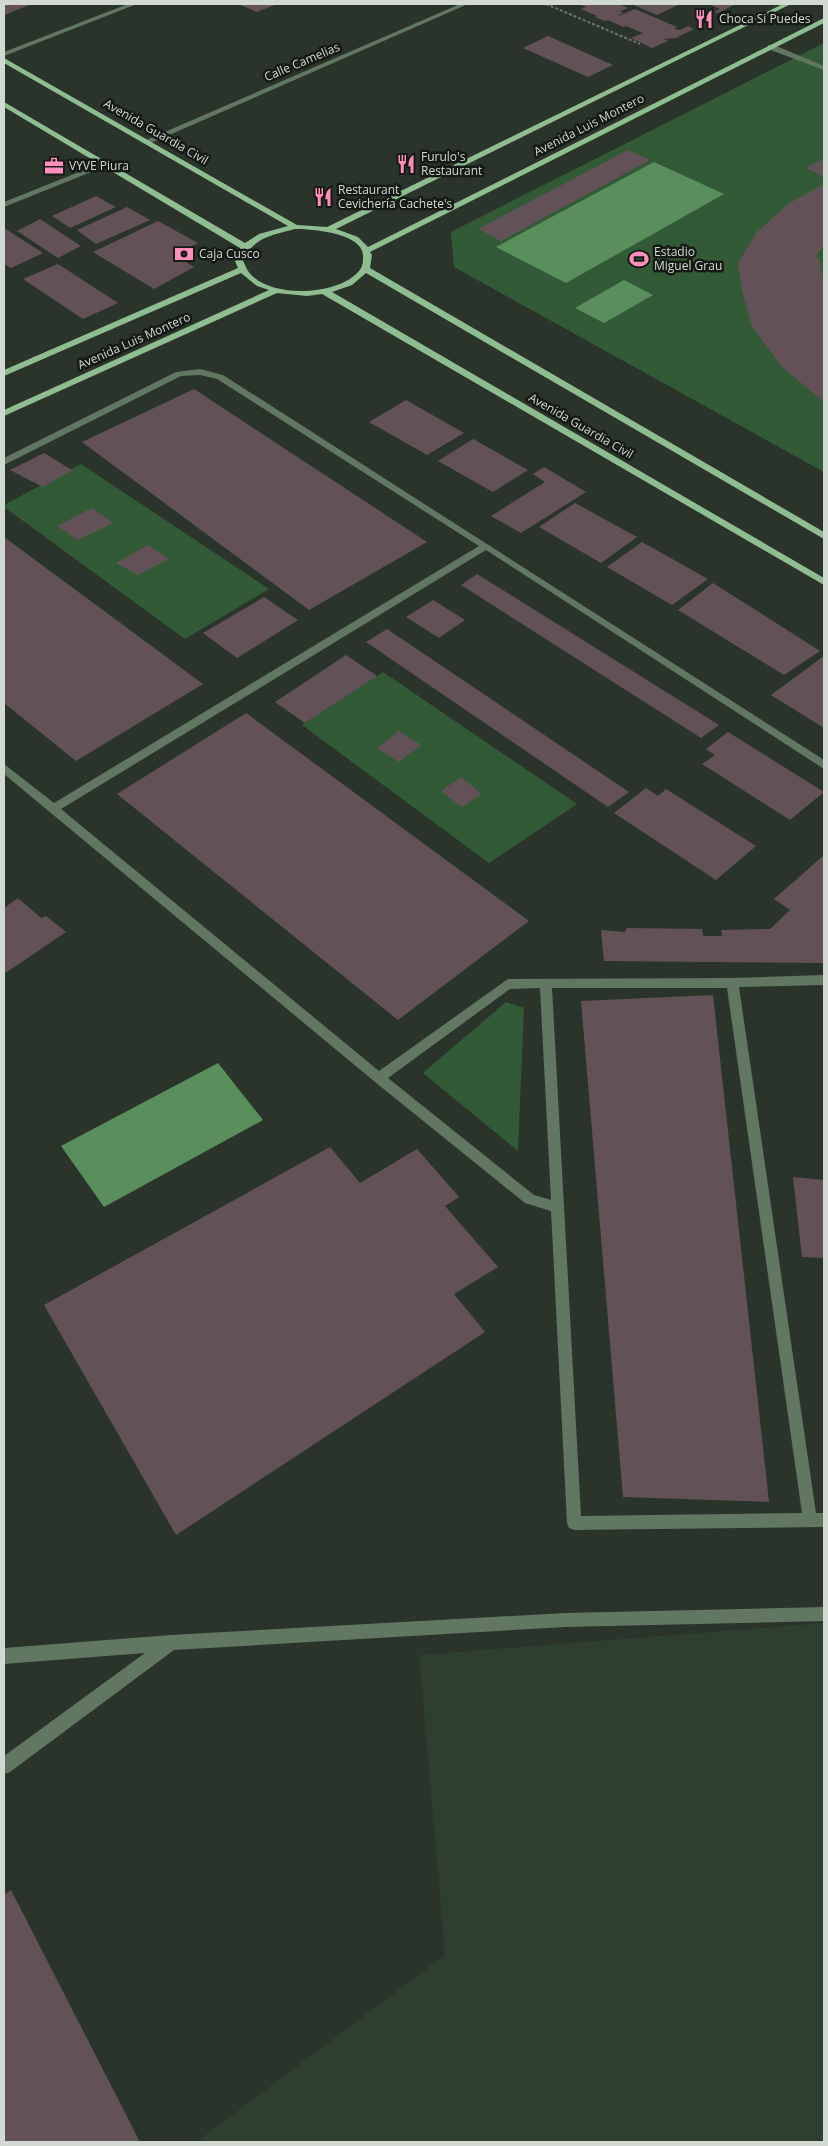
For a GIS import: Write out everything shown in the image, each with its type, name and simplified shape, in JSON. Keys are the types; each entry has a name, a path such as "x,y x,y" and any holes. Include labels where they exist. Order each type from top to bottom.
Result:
{"main road":[{"name":"Avenida Luis Montero","path":"330,229 788,4"},
{"name":"Avenida Luis Montero","path":"366,251 824,20"},
{"name":"Avenida Guardia Civil","path":"4,60 295,227"},
{"path":"4,104 245,247"},
{"path":"295,227 330,229 346,234 358,242 366,251 365,269 356,279 342,287 325,292 307,294 274,291 254,282 241,270 240,254 245,247 257,237 275,230 295,227"},
{"name":"Avenida Guardia Civil","path":"365,269 824,536"},
{"name":"Avenida Luis Montero","path":"4,373 241,270"},
{"name":"Avenida Luis Montero","path":"4,413 274,291"},
{"name":"Avenida Guardia Civil","path":"325,292 824,582"}],"street":[{"path":"4,54 134,4"},
{"name":"Calle Camelias","path":"148,141 465,4"},
{"path":"771,47 824,68"},
{"path":"4,205 107,164"},
{"path":"4,462 179,374 200,372 220,377 486,546 824,765"},
{"path":"54,808 486,546"},
{"path":"4,768 379,1078 530,1199 558,1208"},
{"path":"379,1078 508,984 732,983 824,980"},
{"path":"546,984 574,1523 817,1520 732,983"},
{"path":"4,1656 171,1643 564,1620 824,1614"},
{"path":"4,1766 171,1643"}],"path":[{"path":"546,4 674,59"}],"shaded area":[{"name":"Estadio Miguel Grau","path":"824,43 824,472 454,267 451,232"},
{"path":"654,162 724,194 566,283 496,247"},
{"path":"624,280 653,295 604,323 575,308"},
{"path":"81,464 269,589 185,639 4,507 4,505"},
{"path":"383,672 577,804 489,863 302,725"},
{"path":"506,1002 524,1008 518,1151 423,1073"},
{"path":"218,1063 263,1120 104,1207 61,1146"},
{"path":"824,1623 824,2142 196,2142 445,1955 419,1655"}],"building":[{"path":"4,4 32,4 4,15"},
{"path":"238,4 277,4 257,12"},
{"path":"579,4 623,4 621,5 628,8 620,11 623,13 616,17 635,9 677,27 674,29 680,30 688,26 694,29 676,38 664,39 668,41 652,48 631,38 643,33 595,17 597,16 581,9 586,7"},
{"path":"631,4 675,4 678,5 657,15"},
{"path":"708,4 736,4 718,13 714,12 720,9"},
{"path":"548,36 613,65 588,77 523,48"},
{"path":"628,150 650,160 501,241 478,229"},
{"path":"824,158 824,177 806,168"},
{"path":"824,184 824,245 815,257 819,258 824,283 824,402 781,366 752,326 742,291 738,263 757,232 788,204"},
{"path":"96,196 116,207 70,228 52,216"},
{"path":"127,207 150,220 96,244 77,230"},
{"path":"40,219 81,246 58,258 17,231"},
{"path":"158,221 198,243 178,253 188,259 184,261 194,267 154,289 93,252"},
{"path":"4,228 43,253 11,268 4,264"},
{"path":"58,264 118,303 83,319 23,279"},
{"path":"194,389 427,542 309,610 82,442"},
{"path":"406,400 464,433 427,455 369,422"},
{"path":"473,439 528,470 493,492 438,461"},
{"path":"44,453 72,470 43,487 10,470"},
{"path":"544,467 586,492 521,533 491,516 545,482 533,474"},
{"path":"575,503 637,537 601,563 539,527"},
{"path":"92,508 113,523 78,540 57,526"},
{"path":"4,537 203,684 76,761 4,703"},
{"path":"642,542 708,579 672,605 607,567"},
{"path":"148,545 169,559 138,575 116,563"},
{"path":"477,574 719,725 701,738 461,585"},
{"path":"713,583 820,651 784,675 678,610"},
{"path":"264,597 298,620 237,658 203,633"},
{"path":"433,600 465,620 439,638 406,617"},
{"path":"387,629 629,792 608,807 366,642"},
{"path":"346,655 377,676 305,723 275,702"},
{"path":"824,656 824,728 771,695"},
{"path":"246,713 529,921 398,1020 117,794"},
{"path":"399,731 421,745 399,762 377,748"},
{"path":"728,732 824,792 790,820 702,764 715,755 706,749"},
{"path":"461,777 482,794 462,807 441,791"},
{"path":"646,788 658,796 666,789 756,846 716,880 614,813"},
{"path":"823,856 824,963 604,961 601,930 625,932 627,928 702,929 703,936 722,936 721,930 770,929 790,910 774,899"},
{"path":"18,898 41,918 46,916 66,932 4,974 4,908"},
{"path":"713,995 769,1502 623,1497 581,1001"},
{"path":"330,1147 360,1183 417,1149 459,1197 445,1206 498,1267 454,1294 485,1332 176,1535 44,1305"},
{"path":"793,1177 824,1180 824,1258 802,1257"},
{"path":"11,1890 140,2142 4,2142 4,1895"}],"place":[{"name":"Choca Si Puedes","path":"704,19"},
{"name":"Furulo's Restaurant","path":"406,164"},
{"name":"VYVE Piura","path":"54,166"},
{"name":"Restaurant Cevichería Cachete's","path":"323,197"},
{"name":"Caja Cusco","path":"184,254"},
{"name":"Estadio Miguel Grau","path":"639,259"}]}
